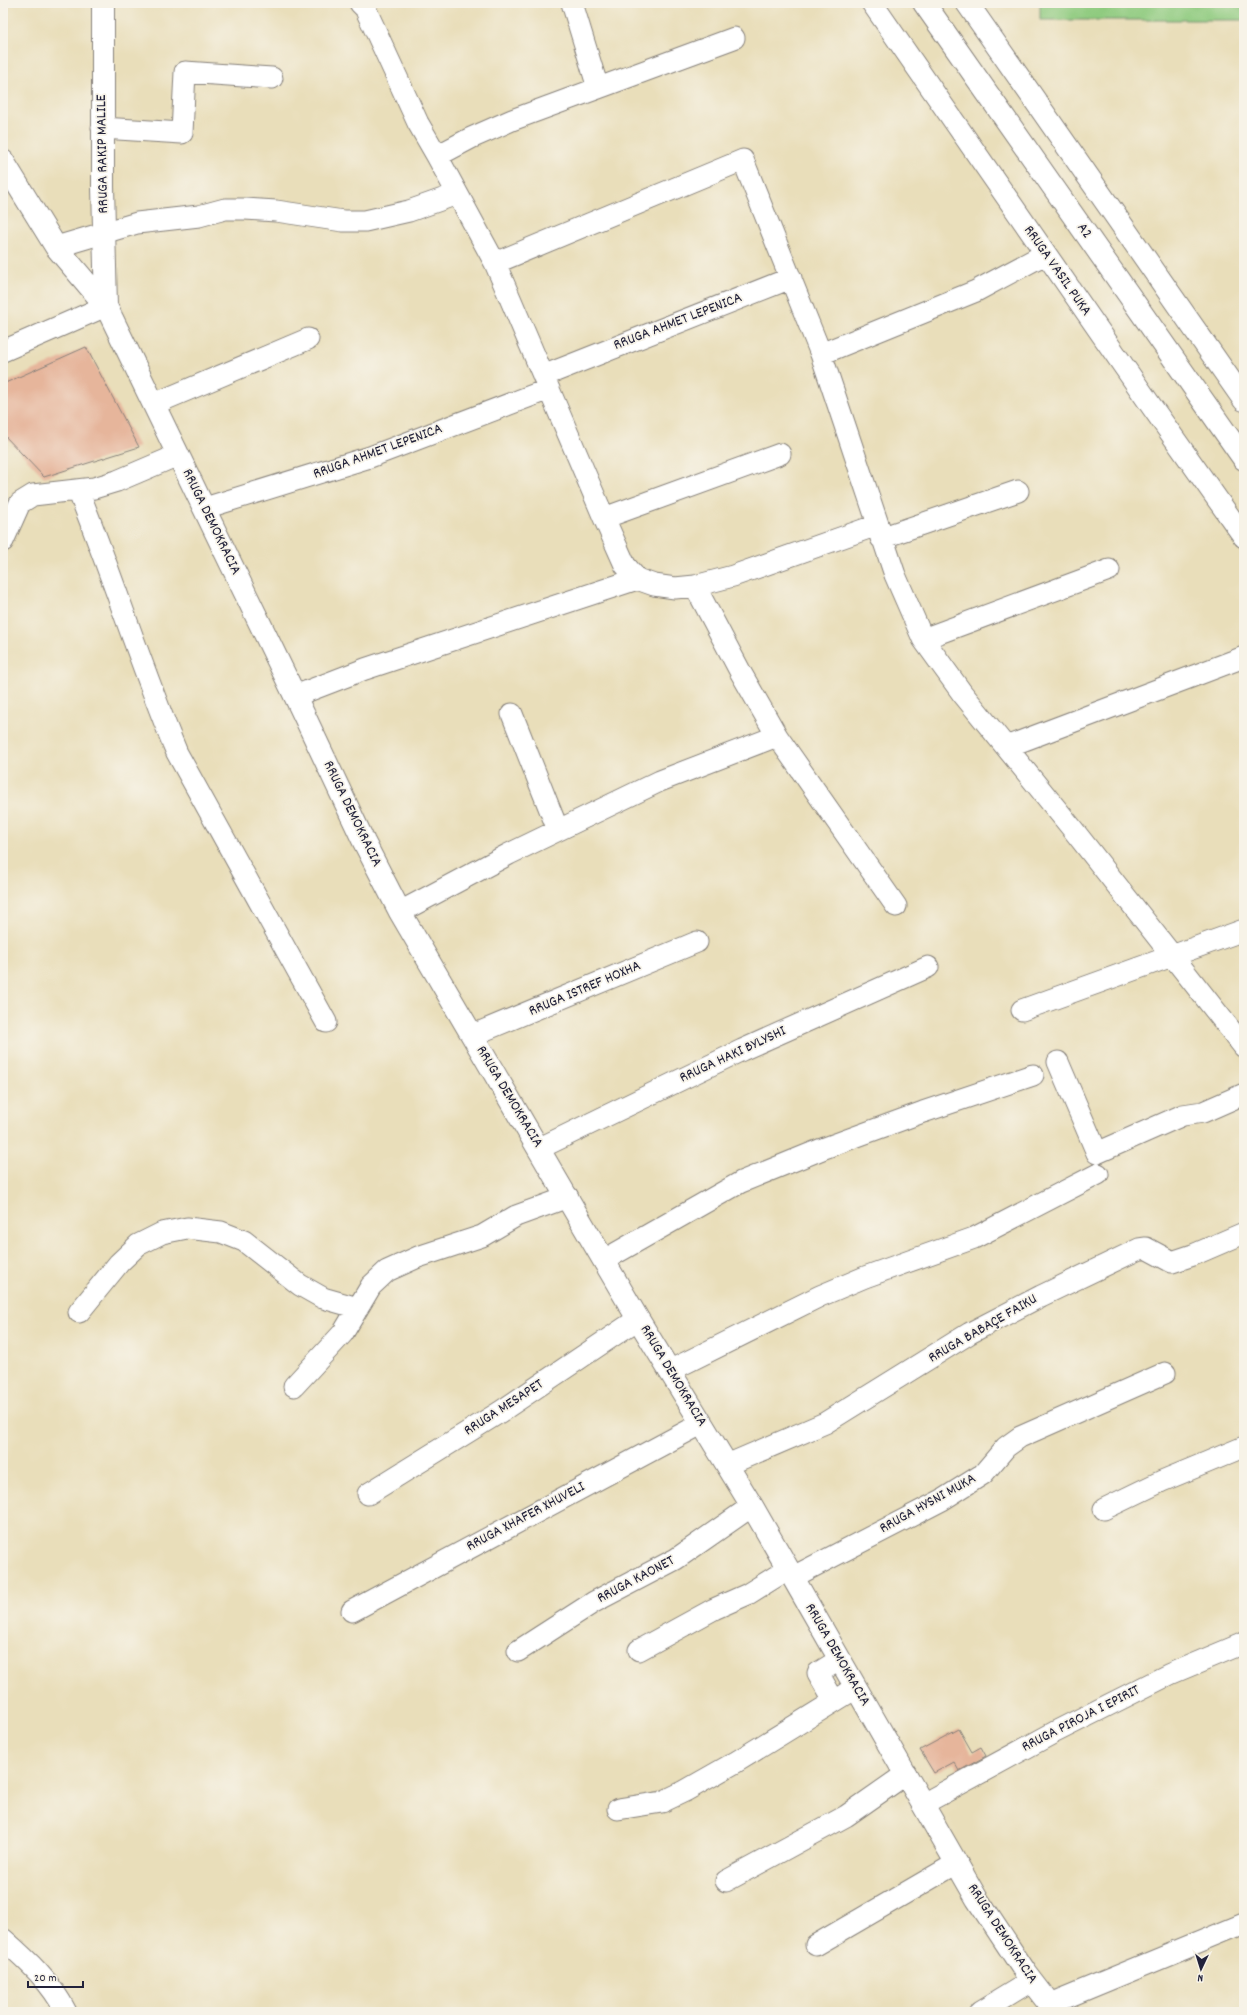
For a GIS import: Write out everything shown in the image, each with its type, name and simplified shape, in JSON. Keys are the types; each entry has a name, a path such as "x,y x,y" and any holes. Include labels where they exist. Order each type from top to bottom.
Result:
{"main road":[{"name":"RRUGA RAKIP MALILE","path":"103,3 102,128 106,306"},
{"name":"A2","path":"924,3 1244,459"},
{"path":"967,3 1244,400"},
{"name":"RRUGA DEMOKRACIA","path":"3,161 56,247 106,306 205,508 364,842 400,912 540,1148 638,1320 752,1506 977,1899 1031,1981 1053,2008"}],"street":[{"path":"360,3 365,8 418,123 494,263 625,565 637,579 654,585 675,588 695,586 1018,491"},
{"path":"572,3 598,88"},
{"name":"RRUGA VASIL PUKA","path":"872,3 1045,254 1244,537"},
{"path":"437,156 471,138 512,120 734,38"},
{"path":"102,128 182,133 185,72 272,78"},
{"path":"494,263 743,160 822,354 879,531 895,575 923,639 943,668 1172,955 1244,1048"},
{"path":"56,247 137,223 199,216 232,209 276,211 343,221 366,221 409,211 457,194"},
{"path":"822,354 976,291 1003,278 1045,254"},
{"name":"RRUGA AHMET LEPENICA","path":"205,508 370,457 791,278"},
{"path":"3,351 106,306"},
{"path":"154,404 308,339"},
{"path":"604,518 780,454"},
{"path":"3,541 20,503 33,495 94,488 117,481 178,455"},
{"path":"78,490 102,550 117,596 147,672 160,712 177,753 326,1022"},
{"path":"923,639 1109,570"},
{"path":"295,696 365,669 637,579"},
{"path":"695,586 741,673 777,736 854,843 896,906"},
{"path":"1006,747 1244,657"},
{"path":"512,714 558,830"},
{"path":"400,912 558,830 660,781 777,736"},
{"path":"1022,1010 1244,930"},
{"name":"RRUGA ISTREF HOXHA","path":"473,1035 697,942"},
{"name":"RRUGA HAKI BYLYSHI","path":"540,1148 742,1050 928,967"},
{"path":"1058,1062 1097,1153 1183,1116 1203,1112 1244,1094"},
{"path":"604,1260 741,1182 822,1149 1033,1074"},
{"path":"669,1370 820,1296 865,1277 974,1238 1098,1174"},
{"path":"294,1386 343,1333 371,1286 387,1272 418,1257 482,1236 516,1216 568,1197"},
{"path":"79,1312 118,1263 138,1245 162,1233 187,1228 221,1232 244,1240 300,1285 323,1298 358,1308"},
{"name":"RRUGA BABAÇE FAIKU","path":"727,1465 825,1423 970,1333 1041,1296 1139,1249 1146,1248 1172,1262 1193,1255 1244,1233"},
{"name":"RRUGA MESAPET","path":"368,1494 500,1412 638,1320"},
{"name":"RRUGA HYSNI MUKA","path":"639,1650 714,1609 942,1500 983,1474 1006,1447 1020,1437 1165,1373"},
{"name":"RRUGA XHAFER XHUVELI","path":"352,1611 701,1424"},
{"path":"1104,1509 1162,1481 1244,1447"},
{"name":"RRUGA KAONET","path":"518,1651 606,1596 676,1559 752,1506"},
{"name":"RRUGA PIROJA I EPIRIT","path":"923,1804 1055,1732 1170,1674 1244,1643"},
{"path":"834,1701 818,1673 839,1660"},
{"path":"618,1809 662,1802 685,1791 736,1762 856,1688"},
{"path":"726,1880 846,1816 906,1774"},
{"path":"816,1945 957,1863"},
{"path":"1053,2008 1244,1924"},
{"path":"3,1939 31,1964 60,2000 66,2012"},
{"path":"980,2012 1031,1981"}],"green space":[{"path":"1040,3 1244,3 1244,20 1040,20"}],"building":[{"path":"86,347 139,447 44,477 3,434 3,384"},
{"path":"959,1729 972,1752 981,1747 986,1756 959,1771 954,1762 934,1773 920,1750"}]}
